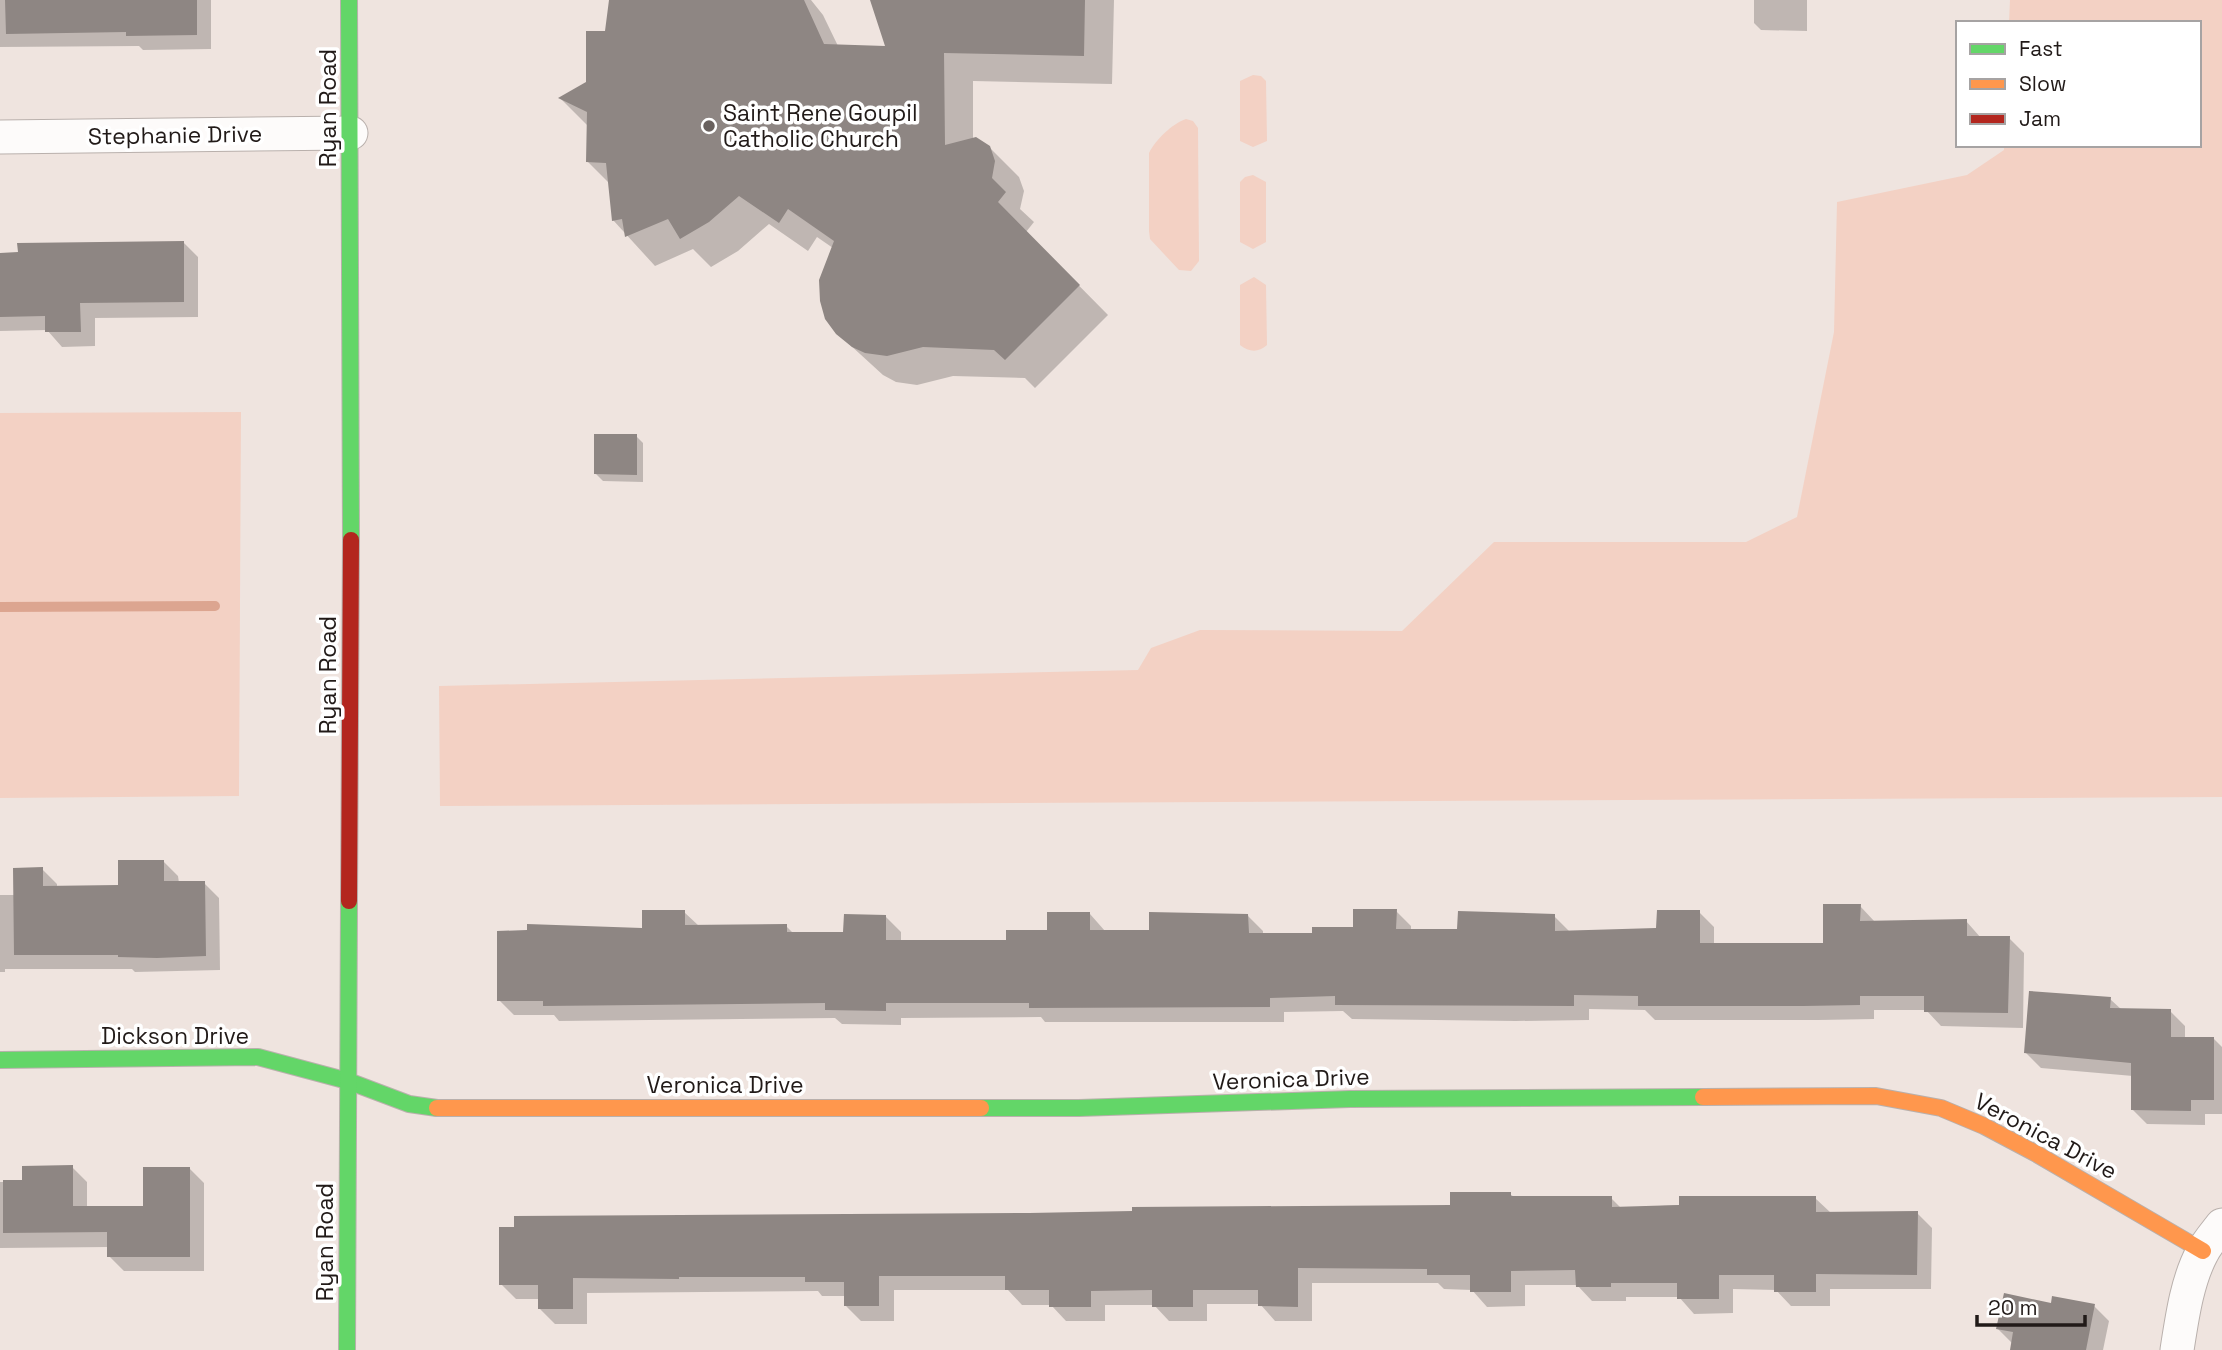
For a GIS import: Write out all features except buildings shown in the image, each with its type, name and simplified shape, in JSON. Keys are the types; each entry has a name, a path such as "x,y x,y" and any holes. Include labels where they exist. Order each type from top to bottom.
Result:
{"street":[{"name":"Ryan Road","path":"347,1350 350,863 349,0"},
{"name":"Stephanie Drive","path":"0,137 351,133"},
{"name":"Dickson Drive","path":"0,1060 258,1057 348,1081"},
{"name":"Veronica Drive","path":"348,1081 409,1104 433,1108 1079,1108 1350,1099 1876,1096 1941,1108 1984,1126 2212,1238"},
{"path":"2177,1350 2188,1296 2212,1238"}],"shaded area":[{"path":"2010,0 2222,0 2222,797 440,806 439,686 1138,670 1151,648 1200,630 1402,631 1494,542 1746,542 1797,517 1834,332 1837,202 1967,175 2004,150 2004,147 2201,147 2201,21 2009,21"},
{"path":"1253,75 1261,76 1266,81 1267,141 1253,147 1240,141 1240,81"},
{"path":"1186,119 1193,121 1198,128 1199,261 1191,271 1179,270 1150,239 1149,231 1149,153 1165,133"},
{"path":"1253,175 1266,182 1266,242 1253,249 1240,242 1240,182"},
{"path":"1254,277 1266,285 1267,345 1254,351 1240,345 1240,285"},
{"path":"241,412 239,796 0,798 0,413"}],"waterway":[{"path":"0,607 215,606"}],"traffic: fast":[{"path":"349,0 351,540"},
{"path":"347,1350 349,901"},
{"path":"0,1060 258,1057 348,1081 409,1104 437,1108"},
{"path":"981,1108 1079,1108 1350,1099 1703,1097"}],"traffic: slow":[{"path":"1703,1097 1876,1096 1941,1108 1984,1126 2035,1153 2203,1251"},
{"path":"437,1108 981,1108"}],"traffic: jam":[{"path":"349,901 351,540"}],"place":[{"name":"Saint Rene Goupil Catholic Church","path":"709,126"}]}
